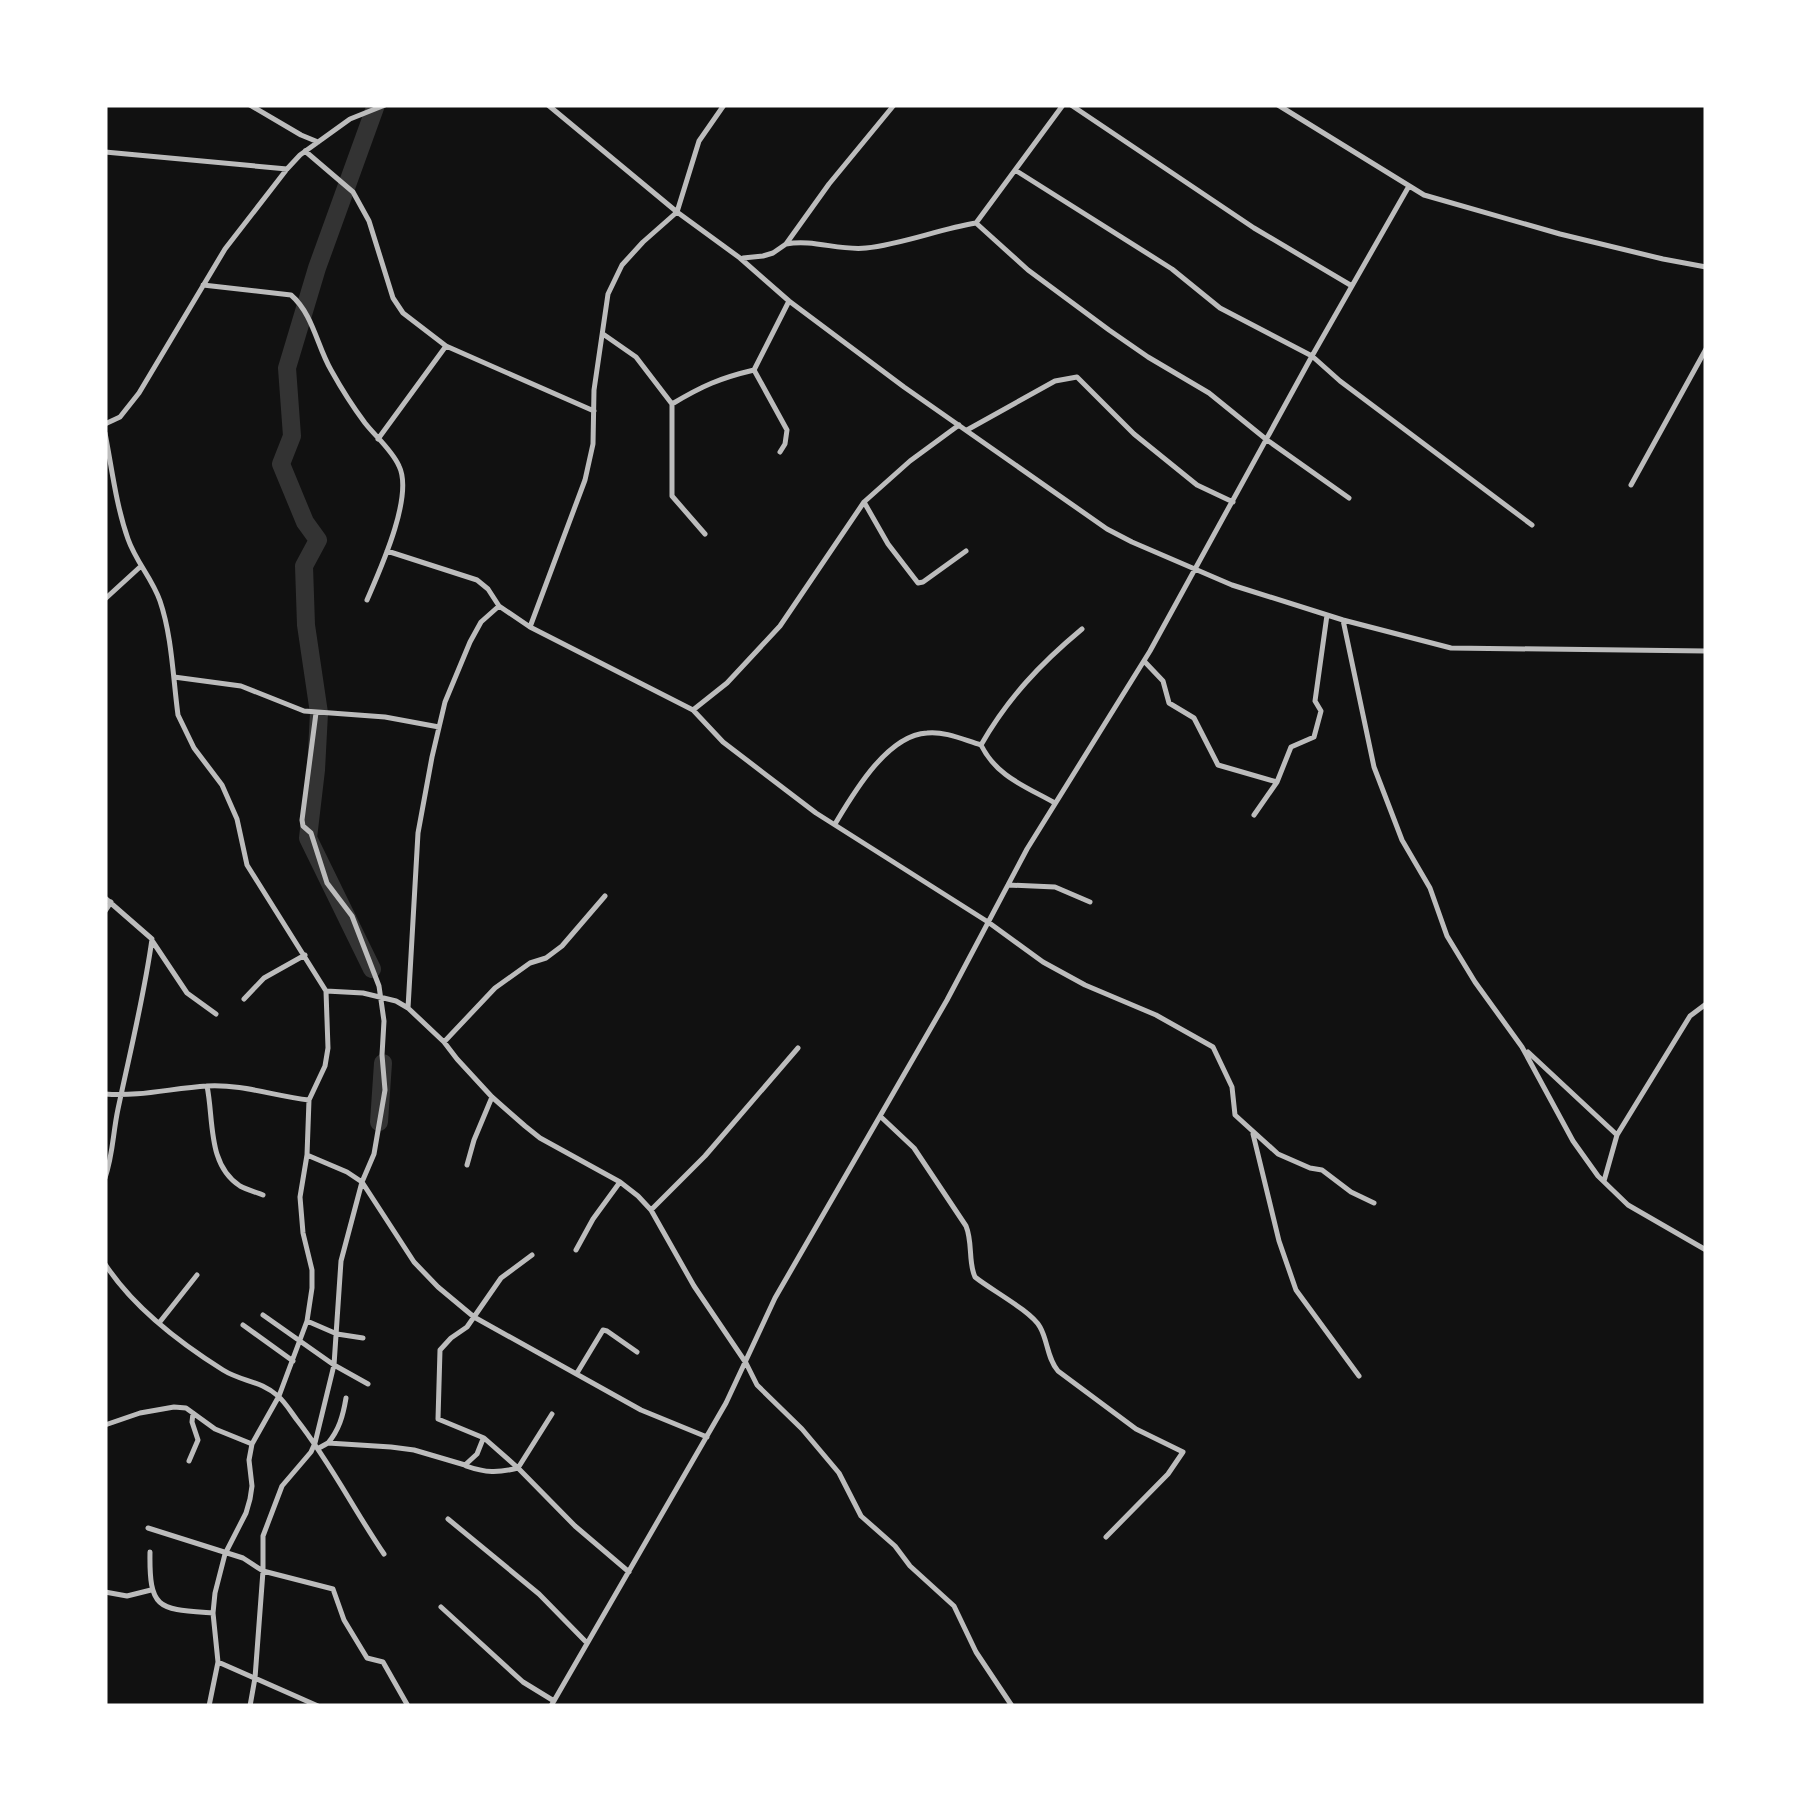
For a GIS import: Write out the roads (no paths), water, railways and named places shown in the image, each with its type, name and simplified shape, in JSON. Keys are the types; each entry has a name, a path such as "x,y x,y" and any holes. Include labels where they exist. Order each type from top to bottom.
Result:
{"street":[{"path":"250,105 318,142"},
{"path":"105,424 120,417 139,393 225,249 287,169 350,119 385,105"},
{"path":"548,105 788,301 904,387 1107,529 1132,542 1232,585 1342,620 1451,648 1706,651"},
{"path":"558,114 564,105"},
{"path":"530,627 585,480 608,294 622,265 677,212 699,141 724,105"},
{"path":"740,258 774,253 786,244 894,105"},
{"path":"786,244 810,242 866,248 976,224 1063,105"},
{"path":"1071,105 1254,228 1352,286"},
{"path":"1278,105 1424,195 1560,234 1706,266"},
{"path":"305,151 352,192 369,221 393,298 403,313 446,346 594,411"},
{"path":"105,152 287,169"},
{"path":"1016,170 1172,269 1220,308 1312,356 1532,525"},
{"path":"440,1607 552,1704 707,1437 775,1298 947,1000 1008,885 1144,661 1409,186"},
{"path":"976,224 1028,270 1095,320 1208,393 1350,498"},
{"path":"203,286 291,295 296,299 330,368 365,422 398,462 402,474 398,517 367,600"},
{"path":"754,370 788,301"},
{"path":"602,333 636,358 672,404 672,496 704,534"},
{"path":"378,439 446,346"},
{"path":"1631,485 1706,349"},
{"path":"672,404 702,385 754,370"},
{"path":"754,370 787,430 780,452"},
{"path":"967,430 1054,381 1077,378 1134,434 1196,485 1233,502"},
{"path":"693,710 727,683 780,626 864,502 910,461 960,425"},
{"path":"105,433 128,541 161,602 178,715 194,748 222,785 237,819 247,865 326,991 328,1057 309,1100 300,1197 312,1270 307,1320 278,1396 252,1444 250,1499 225,1554 215,1593 218,1662 209,1706"},
{"path":"864,502 888,544 918,583 966,551"},
{"path":"387,550 477,580 499,606 530,627 693,710 723,742 835,824 1058,970 1156,1014 1212,1046 1232,1087 1234,1115 1278,1154 1322,1170 1351,1192 1374,1203"},
{"path":"105,598 140,567"},
{"path":"408,1008 418,833 439,727 470,642 482,622 499,606"},
{"path":"1254,815 1276,782 1291,747 1314,738 1320,711 1315,701 1327,615"},
{"path":"1342,620 1374,766 1402,840 1430,888 1447,936 1522,1047 1573,1142 1604,1182 1628,1205 1706,1250"},
{"path":"981,745 1007,704 1039,666 1082,629"},
{"path":"1144,661 1164,681 1168,703 1194,718 1218,765 1276,782"},
{"path":"173,676 241,686 316,713 385,717 439,727"},
{"path":"250,1706 263,1536 282,1486 317,1445 334,1366 341,1261 362,1182 374,1154 385,1090 379,986 352,916 327,883 312,833 302,820 316,713"},
{"path":"835,824 876,764 900,743 928,732 981,745 998,771 1056,804"},
{"path":"1008,885 1055,887 1090,902"},
{"path":"444,1042 495,988 562,946 605,896"},
{"path":"105,911 108,900 152,940 186,993 216,1014"},
{"path":"105,1178 152,940"},
{"path":"244,998 264,978 305,955"},
{"path":"326,991 363,993 408,1008 444,1042 492,1098 540,1138 620,1182 652,1210 694,1286 757,1384 839,1473 861,1516 954,1606 976,1652 1012,1706"},
{"path":"1604,1182 1617,1135 1690,1016 1706,1004"},
{"path":"1522,1047 1617,1135"},
{"path":"652,1210 705,1156 798,1048"},
{"path":"207,1086 213,1143 228,1175 263,1196"},
{"path":"105,1094 242,1086 309,1100"},
{"path":"467,1165 492,1098"},
{"path":"880,1116 914,1148 966,1226 971,1239 972,1272 1037,1322 1058,1371 1136,1429 1183,1452 1168,1474 1106,1537"},
{"path":"1252,1131 1278,1240 1296,1290 1359,1376"},
{"path":"306,1154 362,1182 414,1262 474,1317 641,1410 707,1437"},
{"path":"576,1250 593,1218 620,1182"},
{"path":"532,1254 501,1278 467,1327 440,1350 438,1418 484,1438 628,1572"},
{"path":"105,1264 158,1323 224,1371 258,1382 278,1396 317,1445 384,1554"},
{"path":"158,1323 197,1275"},
{"path":"263,1316 334,1366 368,1384"},
{"path":"307,1320 337,1334 363,1338"},
{"path":"243,1325 293,1361"},
{"path":"577,1374 604,1330 637,1352"},
{"path":"328,1444 336,1434 346,1398"},
{"path":"105,1425 140,1413 186,1408 216,1429 252,1444"},
{"path":"189,1461 198,1440 193,1413"},
{"path":"317,1445 414,1450 484,1472 500,1473 518,1468 552,1414"},
{"path":"465,1465 477,1454 484,1438"},
{"path":"448,1519 539,1594 588,1643"},
{"path":"148,1528 243,1558 263,1571 334,1588 344,1620 368,1658 383,1662 408,1706"},
{"path":"150,1552 151,1590 160,1604 213,1613"},
{"path":"105,1592 127,1596 151,1590"},
{"path":"218,1662 318,1706"}],"waterway":[{"path":"372,969 308,838 319,713 306,625 304,566 318,540 305,522 281,464 292,436 287,368 317,268 376,105"},
{"path":"379,1122 383,1063"}]}
